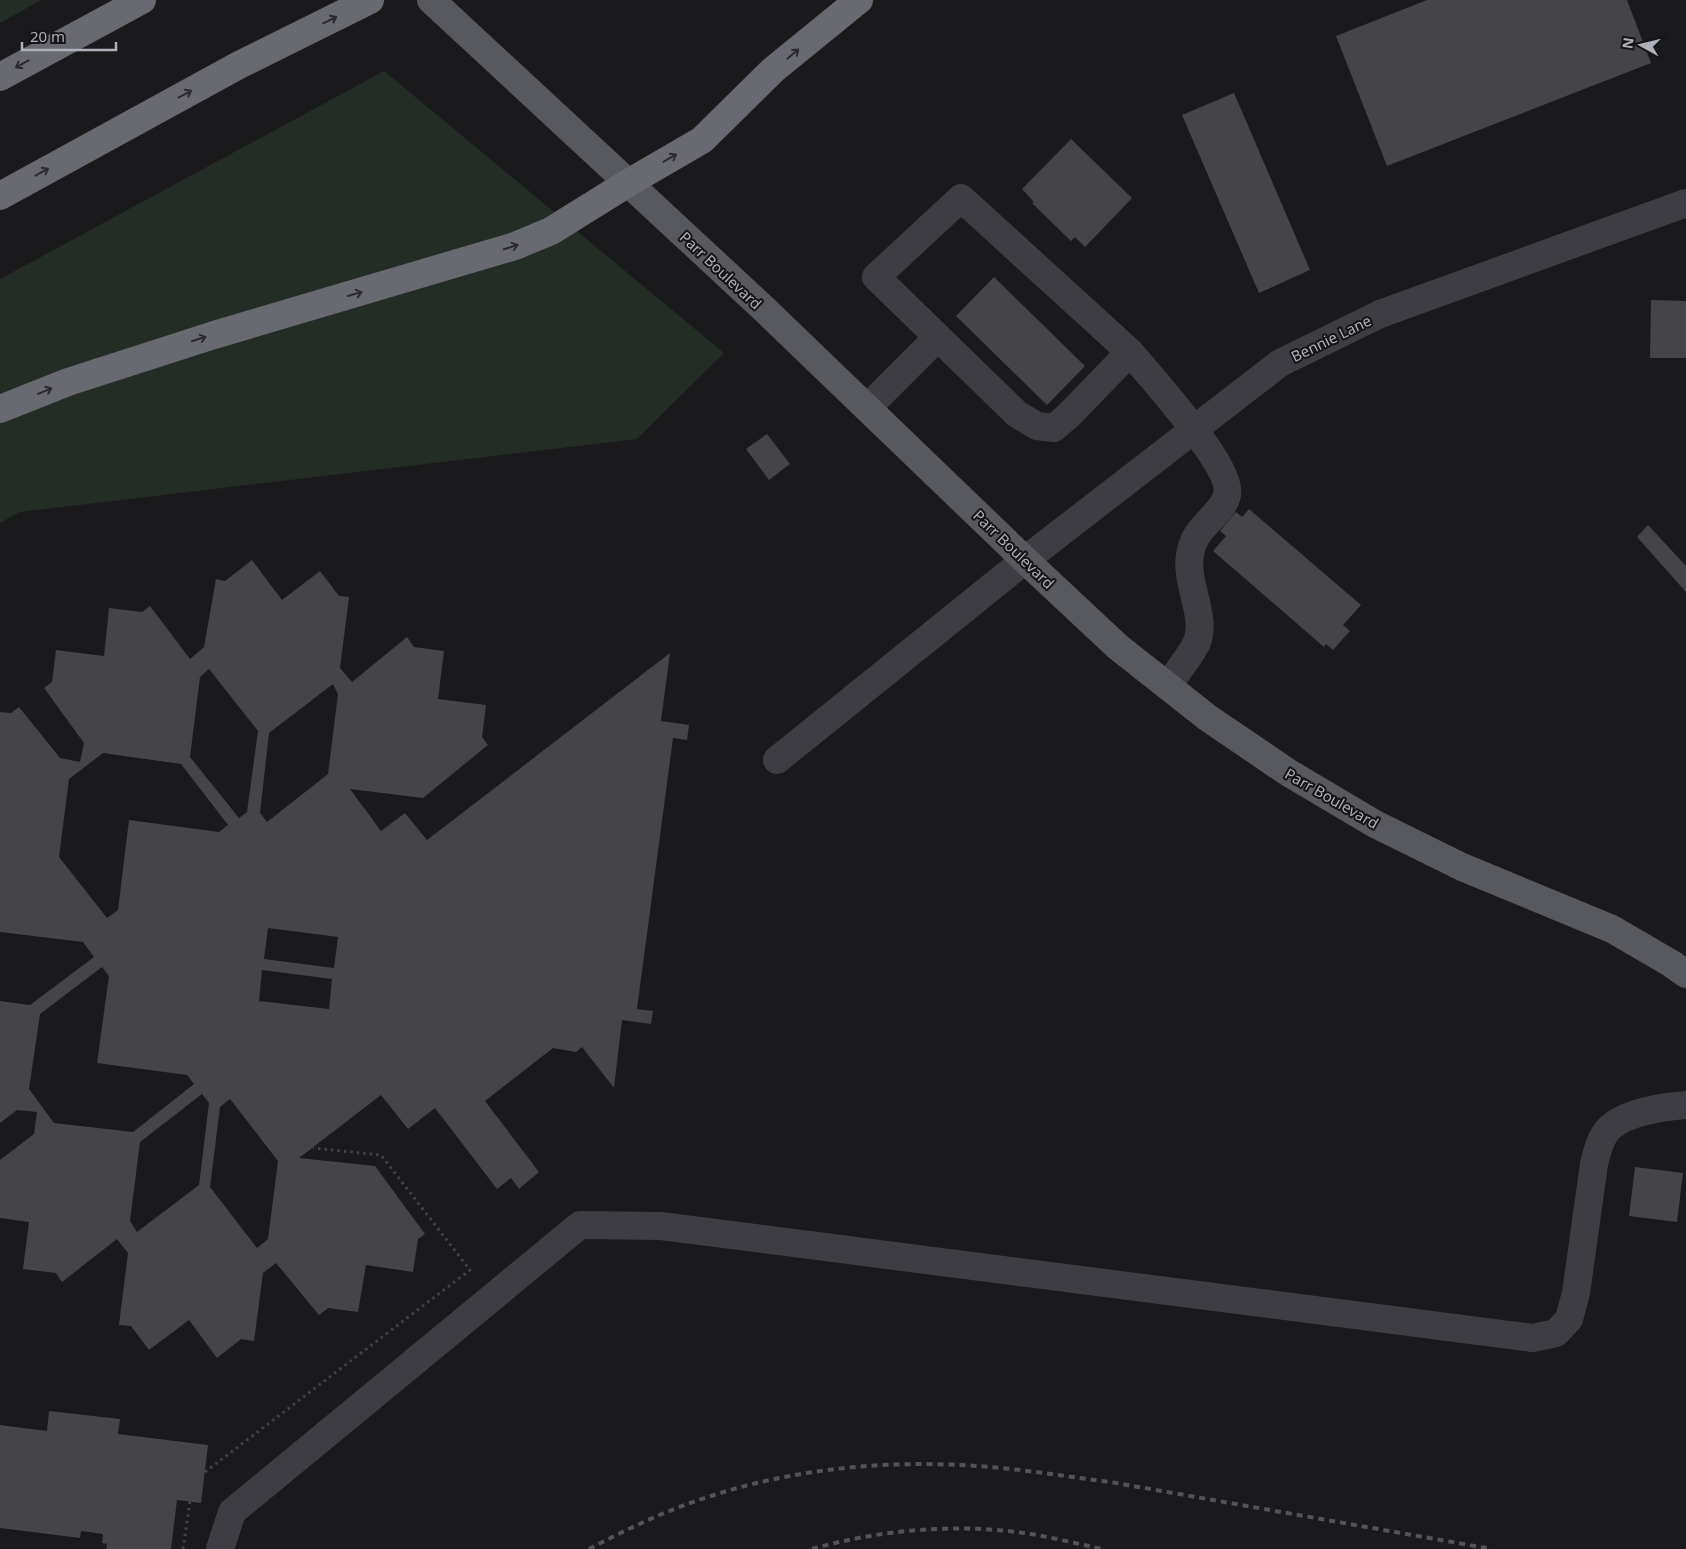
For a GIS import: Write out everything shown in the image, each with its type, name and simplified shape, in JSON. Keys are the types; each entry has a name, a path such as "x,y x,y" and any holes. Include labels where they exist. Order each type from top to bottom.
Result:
{"highway":[{"path":"0,76 142,0"},
{"path":"0,196 239,65 370,0"},
{"path":"0,410 68,382 214,334 516,246 551,231 702,140 773,70 859,0"}],"main road":[{"name":"Parr Boulevard","path":"431,0 754,300 1118,647 1208,718 1289,773 1375,824 1462,867 1612,929 1686,974"}],"street":[{"path":"1130,352 1054,428 1037,426 1017,414 876,277 961,198 1130,352 1194,428 1222,472 1228,488 1227,496 1221,506 1197,534 1190,555 1190,578 1200,621 1197,641 1168,686"},
{"name":"Bennie Lane","path":"777,760 1025,560 1280,363 1380,314 1686,202"},
{"path":"867,408 937,338"},
{"path":"220,1549 232,1512 580,1225 661,1226 1533,1338 1556,1333 1569,1319 1576,1293 1594,1164 1599,1144 1611,1126 1630,1116 1662,1108 1686,1105"}],"path":[{"path":"205,1472 470,1270 381,1156 313,1148"},
{"path":"183,1549 190,1501"}],"shaded area":[{"path":"0,0 41,0 0,23"},
{"path":"384,71 724,353 637,439 20,512 0,523 0,279"}],"building":[{"path":"1427,0 1627,0 1651,63 1387,166 1336,36"},
{"path":"1234,93 1310,270 1259,293 1182,115"},
{"path":"1071,139 1132,198 1085,247 1075,237 1071,241 1032,203 1034,202 1022,189"},
{"path":"994,277 1085,366 1047,405 956,316"},
{"path":"1651,300 1686,301 1686,358 1650,358"},
{"path":"767,434 790,464 769,480 746,449"},
{"path":"1249,509 1361,605 1343,625 1350,631 1333,650 1326,644 1324,647 1213,551 1226,536 1220,531 1236,512 1242,517"},
{"path":"1648,525 1686,566 1686,592 1637,537"},
{"path":"252,560 282,600 320,571 339,596 349,597 340,668 352,682 407,637 414,647 444,651 438,699 486,705 482,737 488,745 423,798 350,789 381,831 405,813 427,840 670,653 661,721 689,725 687,740 673,738 637,1009 653,1011 651,1024 622,1020 614,1088 582,1047 576,1052 553,1048 485,1101 539,1172 519,1189 511,1178 497,1189 435,1108 408,1129 381,1095 299,1158 375,1166 425,1234 418,1239 413,1272 366,1265 358,1312 328,1308 319,1315 276,1263 263,1273 254,1341 241,1339 217,1358 189,1320 149,1350 131,1326 119,1325 128,1253 117,1239 62,1282 56,1273 23,1269 29,1222 0,1218 0,1160 34,1134 37,1112 17,1110 0,1123 0,1001 30,1005 94,957 83,942 0,932 0,712 11,713 19,707 60,758 80,762 84,743 44,688 52,682 56,650 104,656 109,608 142,612 150,606 190,659 204,647 216,579 225,581","holes":["209,669 258,731 247,812 239,818 190,757 200,677","333,684 338,694 328,774 267,822 260,813 269,733","103,753 181,764 228,825 219,832 129,820 118,910 107,918 59,857 69,779","268,928 338,937 334,968 264,959","102,967 109,976 97,1063 187,1075 194,1084 133,1132 54,1123 29,1089 40,1014","262,970 332,979 329,1009 259,1001","202,1094 209,1103 199,1185 137,1232 130,1221 140,1142","230,1099 278,1161 268,1239 257,1248 210,1187 220,1107"]},
{"path":"1635,1167 1683,1173 1677,1222 1629,1216"},
{"path":"49,1411 120,1419 118,1434 208,1445 201,1503 177,1500 171,1549 106,1549 107,1544 102,1543 103,1534 81,1531 80,1538 0,1528 0,1425 47,1431"}],"railway":[{"path":"589,1549 666,1512 744,1486 804,1473 896,1464 998,1468 1116,1483 1492,1549"},
{"path":"812,1549 839,1542 893,1533 949,1529 976,1529 1031,1534 1102,1549"}]}
